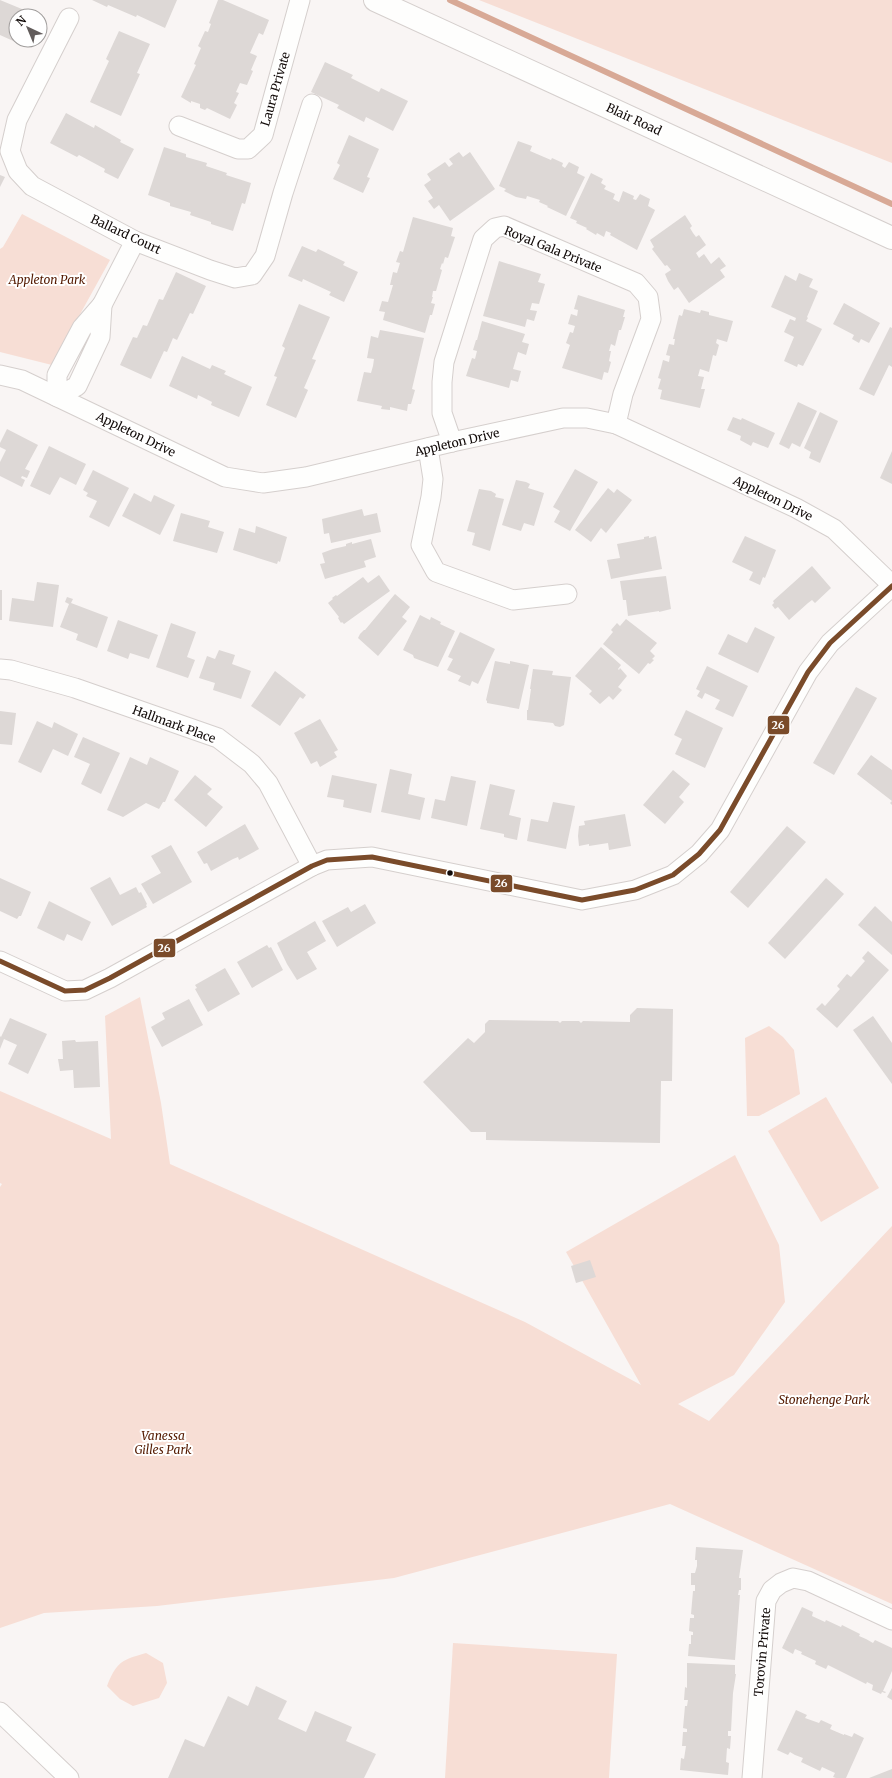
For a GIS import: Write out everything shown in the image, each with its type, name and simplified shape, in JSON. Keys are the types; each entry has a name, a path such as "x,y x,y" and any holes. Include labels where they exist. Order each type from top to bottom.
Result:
{"main road":[{"name":"Blair Road","path":"375,0 892,238"}],"street":[{"name":"Laura Private","path":"179,126 238,149 248,149 263,135 300,0"},
{"name":"Ballard Court","path":"69,18 17,120 10,150 18,171 32,186 135,241 210,270 236,278 252,275 265,256 283,192 312,104"},
{"name":"Royal Gala Private","path":"452,442 442,414 442,382 444,362 483,239 495,228 504,226 636,283 648,298 651,319 623,394 616,424"},
{"path":"57,396 77,386 100,336 102,305 135,241"},
{"name":"Appleton Drive","path":"0,375 22,380 225,477 263,483 306,478 452,442 562,418 587,418 616,424 796,508 834,529 892,586"},
{"path":"428,448 433,479 431,497 421,545 436,572 513,600 567,594"},
{"path":"0,961 65,990 85,990 110,978 312,866 326,860 372,857 582,900 635,890 673,875 699,854 720,830 808,672 826,649 851,623 892,586"},
{"name":"Hallmark Place","path":"0,669 11,670 75,688 218,738 252,764 268,783 312,866"},
{"name":"Torovin Private","path":"756,1777 763,1634 766,1600 772,1590 793,1578 808,1581 892,1620"},
{"path":"0,1712 69,1778"}],"green space":[{"path":"479,0 892,0 892,163"},
{"name":"Appleton Park","path":"22,214 110,260 52,365 0,352 0,249 3,247"},
{"path":"140,997 161,1103 170,1164 525,1322 641,1385 566,1252 735,1155 779,1245 785,1302 734,1375 678,1404 709,1421 892,1226 892,1604 670,1504 394,1578 157,1606 44,1613 0,1628 0,1187 2,1184 0,1183 0,1091 111,1139 105,1016"},
{"path":"769,1026 783,1037 794,1050 800,1094 759,1116 747,1116 745,1038"},
{"path":"826,1097 879,1188 821,1222 768,1131"},
{"path":"453,1643 617,1654 609,1778 445,1778"},
{"path":"146,1653 163,1663 167,1683 159,1698 133,1706 120,1699 107,1686 117,1666 126,1660"}],"building":[{"path":"0,0 19,8 8,8 8,39 0,35"},
{"path":"92,0 177,0 165,28 137,15 136,17"},
{"path":"218,0 223,0 269,20 263,35 259,33 250,53 257,56 251,70 253,71 247,85 240,83 236,92 239,93 234,103 237,105 230,119 207,108 205,110 200,108 200,104 191,101 191,103 181,97 196,65 194,64 201,48 198,46 205,31 208,32 211,24 209,23"},
{"path":"119,31 150,44 137,73 140,74 121,116 90,102 109,61 106,59"},
{"path":"325,62 353,75 351,78 379,92 381,88 408,101 393,131 366,117 364,122 337,108 339,105 311,92"},
{"path":"66,113 94,128 95,125 121,140 120,142 134,149 118,179 104,172 105,169 79,155 77,157 50,143"},
{"path":"349,135 379,149 367,177 370,178 363,193 333,179 340,165 337,163"},
{"path":"518,141 532,146 530,151 551,160 552,158 563,163 562,166 565,168 569,162 579,167 577,173 585,177 566,216 547,207 548,206 539,202 540,200 527,196 526,199 516,197 504,191 506,189 499,186"},
{"path":"164,147 186,154 186,157 207,163 206,166 227,173 226,175 251,183 245,204 242,203 233,231 211,224 211,222 190,215 191,212 170,206 170,203 148,195"},
{"path":"459,152 463,157 470,152 495,189 450,221 439,205 434,209 428,201 433,198 424,185 431,180 427,174 445,162 449,167 453,164 449,159"},
{"path":"591,173 603,179 601,183 606,186 604,189 615,194 613,199 619,202 623,191 634,196 633,199 636,200 640,194 650,199 648,206 655,210 637,250 610,235 611,233 606,231 604,237 597,233 596,235 586,229 587,228 576,223 577,221 570,218"},
{"path":"0,175 5,177 0,187"},
{"path":"685,215 692,226 690,228 693,233 696,237 699,235 706,245 696,253 699,258 704,254 711,264 719,257 726,266 720,270 725,277 689,303 678,287 674,290 668,281 665,274 671,270 667,265 665,266 652,249 654,247 650,240"},
{"path":"413,217 453,228 451,236 455,237 448,258 445,257 443,264 442,263 440,269 442,270 436,291 433,291 431,303 435,304 425,333 383,320 385,312 379,311 382,301 388,302 393,285 390,285 393,272 397,273 400,263 396,262 400,251 403,252"},
{"path":"302,246 316,252 318,249 345,262 343,265 358,272 344,302 329,295 331,292 303,279 302,282 288,276"},
{"path":"499,261 541,274 538,282 545,284 539,304 532,303 530,310 537,311 534,321 527,319 525,327 483,316"},
{"path":"176,272 206,286 193,314 190,313 177,340 173,338 167,352 164,351 151,379 120,365 133,337 137,338 143,325 147,326 159,299 163,300"},
{"path":"799,273 813,279 809,287 818,291 806,321 822,329 803,366 798,364 797,367 784,361 794,337 784,332 790,319 795,321 796,318 771,307 785,275 796,281"},
{"path":"578,295 625,310 623,317 625,317 621,330 619,330 615,346 611,344 609,351 611,351 609,361 611,362 608,373 604,372 602,380 562,368 570,345 566,343 570,332 573,333 575,326 568,324 571,314 577,316 578,310 574,309"},
{"path":"844,303 880,323 869,343 861,339 859,343 852,339 854,335 833,324"},
{"path":"299,304 330,317 312,359 316,360 304,388 308,390 296,418 266,405 277,377 274,376 285,348 282,346"},
{"path":"684,309 700,313 701,310 709,312 709,315 733,321 727,342 717,339 716,343 719,345 716,356 713,355 709,372 700,369 698,376 704,377 701,389 705,389 700,408 660,399 662,390 658,389 661,379 658,378 663,360 669,362 670,356 666,355 669,344 674,345 675,339 673,339 679,315 682,316"},
{"path":"482,321 525,334 522,342 529,344 526,355 518,352 513,369 521,371 518,382 511,380 509,388 466,376 472,358 475,359 477,351 473,350"},
{"path":"890,327 892,328 892,367 889,365 874,396 859,389"},
{"path":"380,330 424,338 412,389 415,390 411,404 408,404 407,411 390,407 390,410 381,409 382,406 357,401 364,372 371,373 373,366 374,359 367,358 371,336 378,338"},
{"path":"182,356 210,369 212,365 226,371 224,374 252,387 239,417 211,405 212,402 198,395 197,399 169,386"},
{"path":"798,402 817,411 800,447 792,443 789,449 779,444"},
{"path":"820,412 838,421 820,463 809,458 811,452 804,448"},
{"path":"733,417 741,420 742,418 775,433 768,448 753,442 751,446 740,440 741,436 727,430"},
{"path":"7,429 38,445 25,469 30,471 27,478 22,476 21,478 25,480 22,487 0,476 0,462 6,450 0,447 0,443"},
{"path":"49,446 86,464 76,485 60,477 50,495 30,486"},
{"path":"892,451 892,484 880,478"},
{"path":"575,469 598,482 570,531 554,522 560,511 553,507"},
{"path":"93,470 129,488 109,527 89,517 97,501 86,496 88,493 83,490"},
{"path":"516,480 526,482 530,484 528,488 544,493 534,526 524,523 521,531 502,525"},
{"path":"608,488 614,493 617,489 632,500 606,533 601,528 591,542 575,530"},
{"path":"479,489 491,491 496,494 495,497 504,499 490,551 472,545 475,533 467,531"},
{"path":"134,493 151,502 154,495 175,505 160,535 122,516"},
{"path":"362,509 364,516 377,513 381,532 331,543 329,533 324,534 322,519"},
{"path":"181,513 210,521 208,527 224,532 217,553 173,541"},
{"path":"256,526 287,537 280,562 278,561 277,564 233,550 239,528 255,533"},
{"path":"649,536 649,538 656,536 662,569 611,579 607,560 620,558 617,544 644,539 644,537"},
{"path":"745,536 776,550 765,578 763,577 760,585 749,580 753,572 732,562"},
{"path":"371,539 376,557 364,561 366,567 325,579 320,564 325,563 322,553 346,546 346,544 352,542 352,544"},
{"path":"812,566 831,588 815,603 812,600 789,620 778,607 775,609 772,605 774,603 773,601"},
{"path":"379,575 390,591 344,624 342,622 341,623 338,618 339,617 328,603 336,595 337,596 363,577 368,583"},
{"path":"666,576 671,609 628,616 626,600 623,600 620,581"},
{"path":"37,582 59,585 53,627 9,621 12,598 34,601"},
{"path":"0,590 2,590 2,620 0,620"},
{"path":"395,594 410,607 402,617 407,621 378,656 358,638"},
{"path":"67,597 73,599 71,603 108,617 97,648 76,640 78,634 60,627 69,604 65,602"},
{"path":"420,615 430,620 431,617 441,622 440,624 455,631 438,667 414,658 413,655 403,650"},
{"path":"626,619 657,643 650,651 655,656 652,659 654,660 650,664 648,663 639,674 603,644 613,632 611,630 617,623 620,626"},
{"path":"118,620 158,635 149,659 130,653 128,659 107,651"},
{"path":"171,623 196,632 187,657 195,660 188,678 156,667"},
{"path":"755,627 775,637 758,673 718,654 728,634 747,643"},
{"path":"460,632 495,649 478,684 472,681 470,686 458,681 461,676 447,670 453,659 448,657"},
{"path":"601,647 621,665 618,669 619,670 620,668 627,676 618,687 622,690 613,700 609,696 600,704 589,694 592,691 575,676"},
{"path":"219,650 235,655 232,664 251,671 241,699 213,690 215,683 199,678 207,656 215,659"},
{"path":"495,661 510,664 510,661 529,665 519,709 487,703 486,700"},
{"path":"707,666 748,686 733,717 715,709 720,700 705,693 702,699 697,696 700,691 696,689"},
{"path":"533,669 553,671 552,675 571,677 564,725 560,727 555,726 553,723 527,720"},
{"path":"275,671 306,695 303,699 300,697 280,726 251,706"},
{"path":"856,687 877,698 834,775 813,763"},
{"path":"686,710 723,728 705,768 675,754 682,739 674,735"},
{"path":"0,711 16,713 12,745 0,744"},
{"path":"320,719 338,750 334,752 337,757 320,767 317,761 311,764 294,733"},
{"path":"37,721 52,728 54,722 78,734 68,756 53,749 41,773 18,762"},
{"path":"83,737 120,753 101,794 81,784 90,764 74,757"},
{"path":"871,755 892,770 892,801 857,774"},
{"path":"130,757 147,765 150,757 179,771 165,802 163,802 159,809 146,803 123,817 107,810"},
{"path":"390,769 412,774 408,794 425,798 420,820 381,812"},
{"path":"673,770 690,784 679,797 684,802 665,824 643,805"},
{"path":"195,775 212,789 207,794 223,807 206,827 174,800"},
{"path":"332,775 377,784 371,813 343,807 344,800 327,797"},
{"path":"451,776 476,781 467,826 431,818 435,799 445,801"},
{"path":"490,784 515,790 509,815 521,818 517,840 504,837 504,834 480,829"},
{"path":"553,802 575,806 566,849 527,841 531,819 548,822"},
{"path":"625,814 631,846 609,850 608,843 579,846 579,826 585,825 584,821"},
{"path":"245,824 259,849 239,860 238,857 233,859 211,871 207,863 204,864 197,852"},
{"path":"787,826 806,842 748,908 730,892"},
{"path":"171,845 192,882 153,904 141,884 161,873 151,856"},
{"path":"110,877 120,895 136,887 139,893 141,892 147,904 147,907 112,926 90,888"},
{"path":"0,878 31,892 21,916 17,919 0,911"},
{"path":"826,878 844,894 785,959 768,943"},
{"path":"49,901 91,922 82,941 67,934 64,941 37,928"},
{"path":"365,904 376,923 337,947 322,921 348,907 351,912"},
{"path":"875,906 892,922 892,955 858,925"},
{"path":"315,921 326,941 307,952 317,969 297,980 277,943"},
{"path":"267,945 269,948 271,947 283,970 252,988 237,962"},
{"path":"868,951 889,970 837,1028 816,1009 822,1003 825,1006 840,989 837,986 847,974 851,977 865,961 862,958"},
{"path":"225,968 240,994 208,1012 195,989 197,988 195,985"},
{"path":"189,999 203,1025 162,1047 151,1027 165,1019 162,1013"},
{"path":"637,1008 673,1009 672,1081 661,1081 660,1143 486,1140 486,1132 471,1132 423,1082 468,1038 474,1043 485,1032 485,1024 489,1020 558,1021 560,1023 562,1021 579,1021 581,1023 583,1021 630,1022 630,1015"},
{"path":"873,1016 892,1043 892,1084 853,1030"},
{"path":"10,1018 47,1034 28,1074 8,1064 17,1045 4,1039 0,1049 0,1036 1,1037"},
{"path":"75,1040 76,1042 98,1041 100,1087 74,1088 73,1070 60,1071 58,1059 63,1059 62,1041"},
{"path":"590,1260 596,1277 576,1283 571,1266"},
{"path":"696,1547 743,1550 739,1578 741,1578 741,1590 739,1590 738,1595 740,1595 735,1660 688,1656 689,1644 691,1644 691,1635 693,1635 693,1632 689,1631 690,1618 694,1618 694,1615 691,1614 695,1585 691,1585 691,1573 695,1573 697,1566 697,1560 695,1560"},
{"path":"802,1607 813,1612 812,1616 825,1622 826,1620 841,1627 842,1625 860,1634 859,1636 873,1643 875,1640 892,1648 892,1671 883,1691 886,1692 885,1693 882,1692 881,1694 872,1690 873,1685 867,1682 866,1684 828,1665 826,1669 815,1664 816,1661 801,1654 802,1652 795,1649 793,1654 782,1648"},
{"path":"687,1663 735,1665 736,1674 733,1693 731,1731 728,1731 728,1736 731,1736 730,1749 727,1748 726,1762 729,1763 728,1775 680,1770 681,1758 684,1759 686,1746 682,1746 683,1732 687,1732 687,1729 683,1728 685,1706 687,1706 688,1700 684,1700 685,1687 687,1688"},
{"path":"256,1686 287,1701 278,1719 306,1732 315,1711 352,1727 346,1741 376,1754 364,1778 168,1778 185,1739 204,1747 228,1696 248,1706"},
{"path":"892,1688 892,1700 887,1697"},
{"path":"796,1710 807,1715 805,1718 819,1723 821,1720 832,1725 830,1729 844,1735 852,1737 854,1733 864,1738 846,1778 833,1777 835,1773 822,1767 820,1771 801,1762 803,1758 790,1752 788,1755 777,1750"},
{"path":"892,1769 892,1778 869,1778"}],"waterway":[{"path":"450,0 892,204"}],"transit line":[{"name":"26","path":"0,961 65,991 85,990 110,978 312,866 327,860 372,857 582,900 635,890 673,875 699,854 720,830 808,672 830,643 892,586"}],"park label":[{"name":"Stonehenge Park","path":"824,1399"},
{"name":"Vanessa Gilles Park","path":"163,1442"}]}
